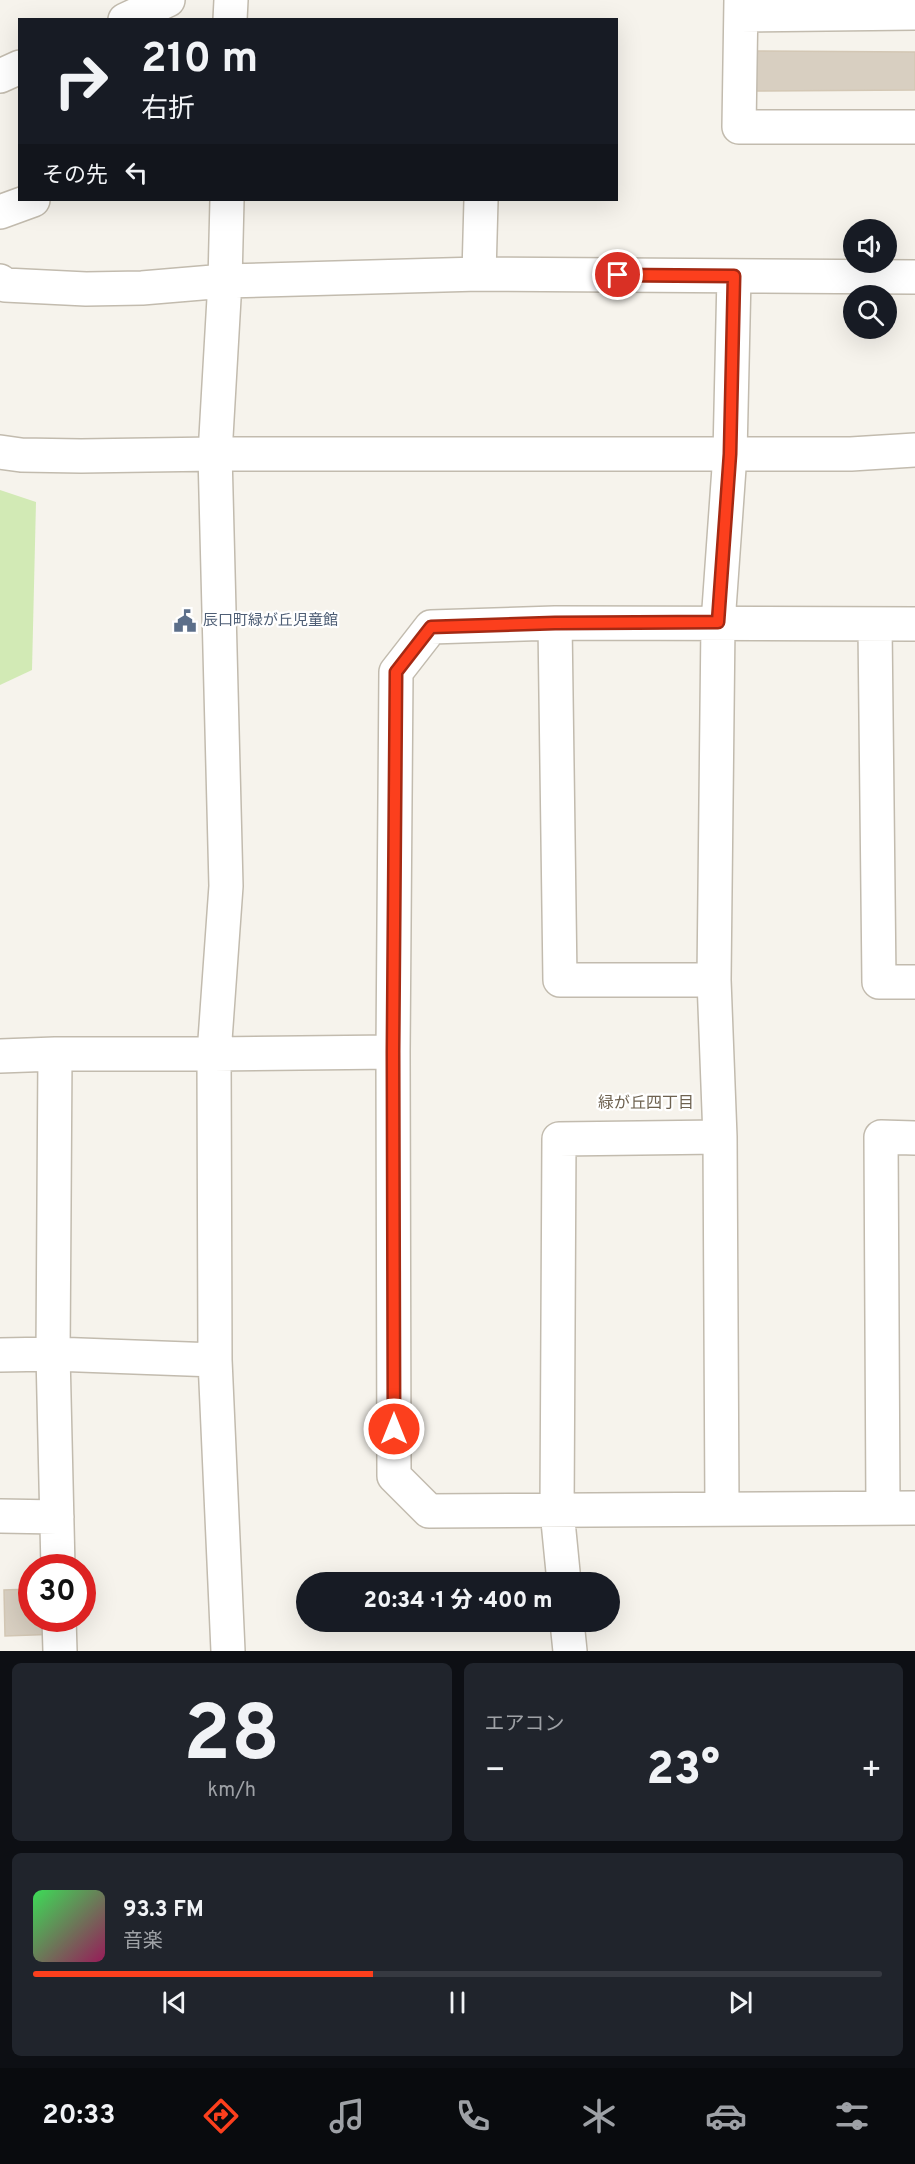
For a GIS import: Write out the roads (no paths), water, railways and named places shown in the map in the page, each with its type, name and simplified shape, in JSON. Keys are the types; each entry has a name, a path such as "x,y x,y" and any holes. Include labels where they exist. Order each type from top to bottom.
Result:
{"street":[{"path":"129,18 168,0"},
{"path":"230,18 231,0"},
{"path":"915,13 741,7 739,127 915,127"},
{"path":"0,76 18,68"},
{"path":"0,212 30,201"},
{"path":"227,201 225,281 215,453 226,886 214,1054 215,1360 228,1651"},
{"path":"479,274 481,201"},
{"path":"0,281 5,285 86,289 142,288 225,281 479,274 915,277"},
{"path":"722,1509 720,1137 714,980 718,622 730,454 734,276"},
{"path":"0,452 21,455 81,456 215,453 851,454 915,450"},
{"path":"915,624 875,626 718,622 555,623 431,627 396,672 393,1052 394,1476 429,1511 899,1508 881,1137 915,1138"},
{"path":"555,623 560,980 714,980"},
{"path":"875,626 879,982 915,981"},
{"path":"0,1056 393,1052"},
{"path":"55,1054 53,1354 58,1554"},
{"path":"563,1572 557,1511 559,1139 720,1137"},
{"path":"0,1355 53,1354 215,1360"},
{"path":"0,1516 57,1517"},
{"path":"59,1632 60,1651"},
{"path":"568,1632 570,1651"}],"place":[{"name":"辰口町緑が丘児童館","path":"185,621"}],"district":[{"name":"緑が丘四丁目","path":"646,1104"}]}
